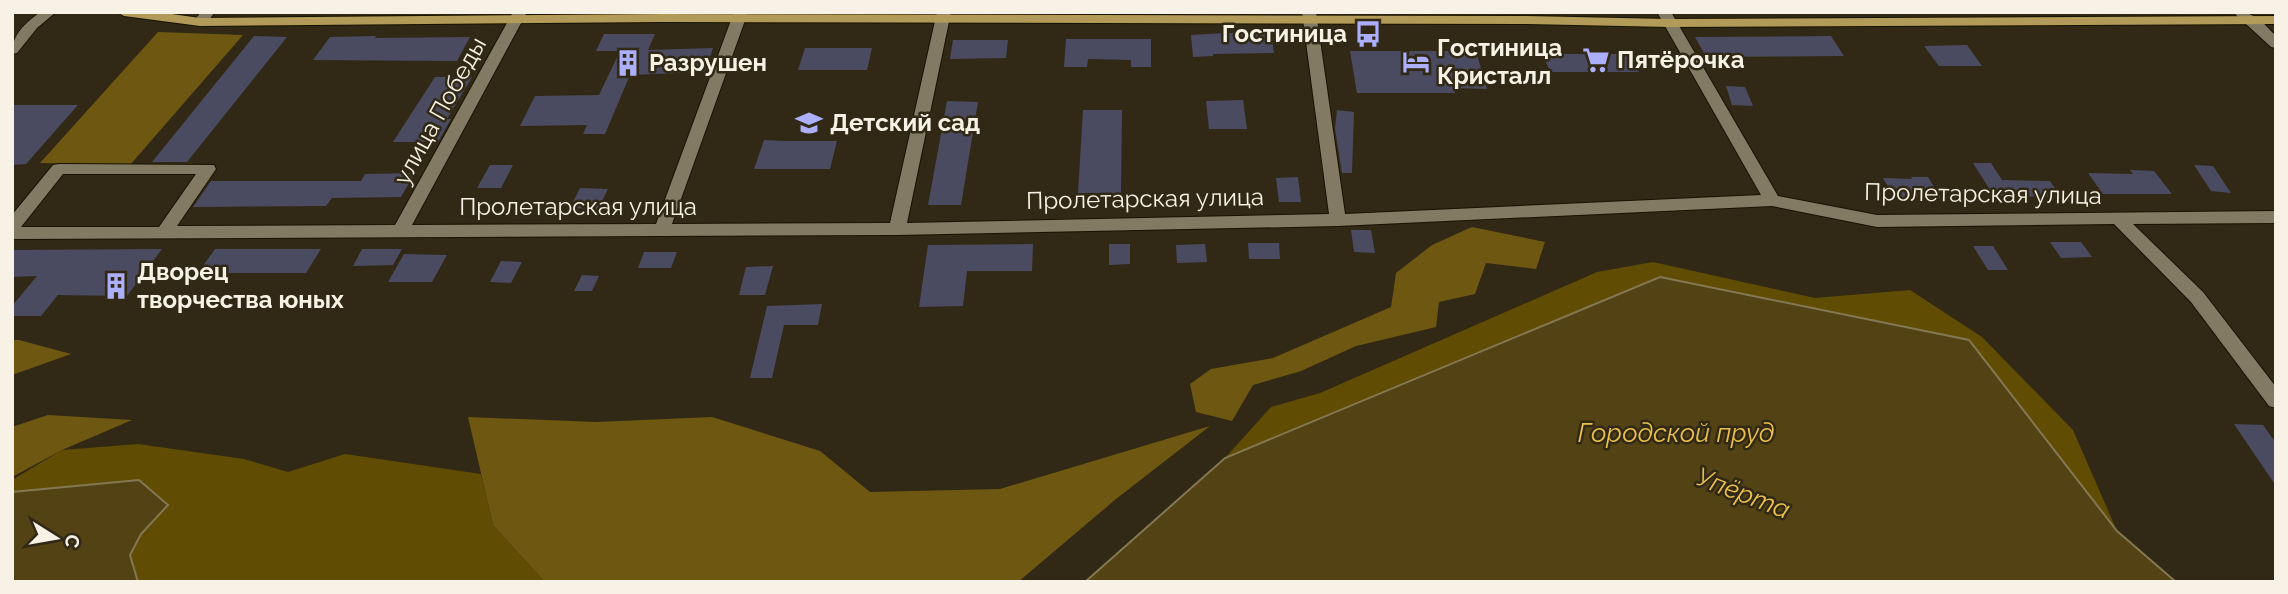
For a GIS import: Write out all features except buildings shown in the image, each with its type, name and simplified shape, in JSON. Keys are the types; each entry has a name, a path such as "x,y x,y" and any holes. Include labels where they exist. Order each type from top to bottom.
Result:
{"main road":[{"path":"124,12 204,17 2246,16 2276,20"}],"street":[{"path":"12,50 32,25 49,12"},
{"name":"улица Победы","path":"400,232 517,16"},
{"path":"661,232 740,16"},
{"path":"1309,16 1338,220"},
{"path":"2246,16 2276,44"},
{"path":"897,229 943,17"},
{"path":"1666,18 1749,156 1772,200"},
{"path":"12,226 59,169 208,169 163,234"},
{"name":"Пролетарская улица","path":"12,233 897,229 1338,220 1772,200 1877,221 2276,218"},
{"path":"2120,221 2197,296 2276,401"}],"shaded area":[{"path":"158,32 243,35 130,165 40,163"},
{"path":"1472,227 1545,242 1536,269 1486,263 1475,294 1439,302 1436,327 1356,346 1301,371 1253,385 1232,421 1196,412 1190,384 1211,369 1273,358 1391,307 1396,273 1432,245"},
{"path":"1653,262 1815,298 1910,290 1982,337 2073,430 2117,531 1969,340 1660,277 1225,458 1271,407 1320,393 1597,272"},
{"path":"12,340 19,340 71,354 12,375"},
{"path":"48,415 132,420 62,450 12,477 12,427"},
{"path":"468,417 596,422 712,417 820,451 870,492 1000,489 1210,426 1116,499 1018,582 545,582 493,525"},
{"path":"138,444 244,459 288,472 345,454 481,474 493,525 545,582 138,582 130,555 141,534 168,505 139,480 12,492 12,480 62,450"}],"water":[{"name":"Городской пруд","path":"1660,277 1969,340 2117,531 2176,582 1085,582 1225,458"},
{"path":"139,480 168,505 141,534 130,555 138,582 12,582 12,492"}],"place":[{"name":"Гостиница","path":"1368,34"},
{"name":"Пятёрочка","path":"1596,60"},
{"name":"Гостиница Кристалл","path":"1416,62"},
{"name":"Разрушен","path":"628,63"},
{"name":"Детский сад","path":"809,123"},
{"name":"Дворец творчества юных","path":"116,286"}],"water label":[{"name":"Упёрта","path":"1743,493"}]}
